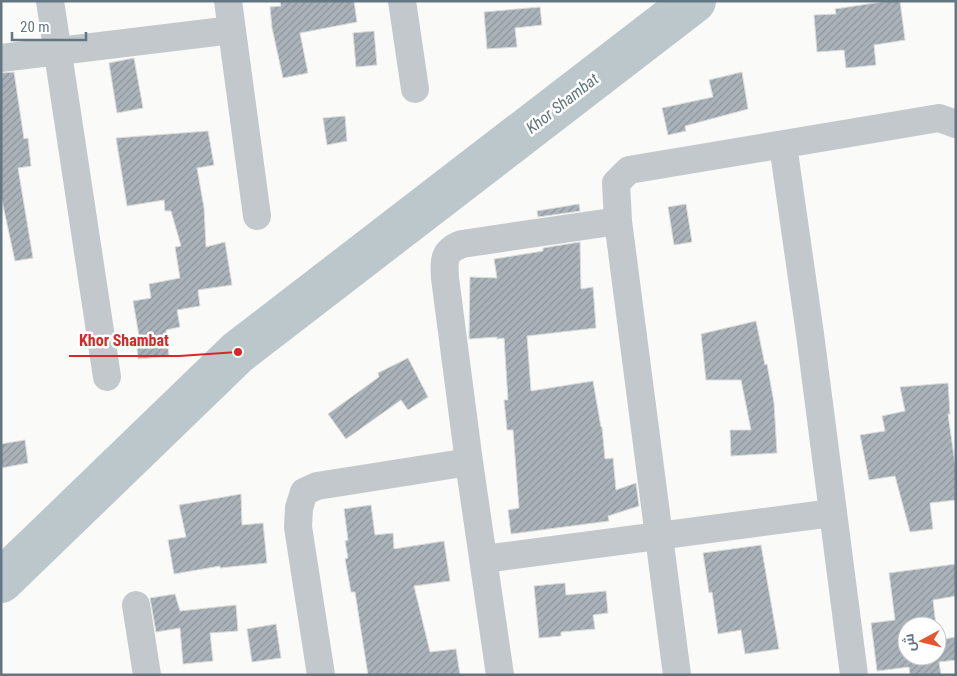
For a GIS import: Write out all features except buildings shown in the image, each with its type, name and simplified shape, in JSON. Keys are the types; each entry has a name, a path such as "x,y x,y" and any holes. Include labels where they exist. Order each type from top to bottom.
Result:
{"street":[{"path":"50,1 107,377"},
{"path":"228,1 257,216"},
{"path":"402,1 415,89"},
{"path":"1,58 232,30"},
{"path":"677,675 618,221 616,183 629,170 939,118 956,124"},
{"path":"783,145 854,675"},
{"path":"500,675 469,462 444,263 447,253 454,247 462,244 618,221"},
{"path":"321,675 298,527 299,508 304,492 317,486 469,462"},
{"path":"484,559 832,513"},
{"path":"136,605 147,675"}],"waterway":[{"name":"Khor Shambat","path":"1,581 238,352 694,1"}],"place":[{"name":"Khor Shambat","path":"238,352"}]}
